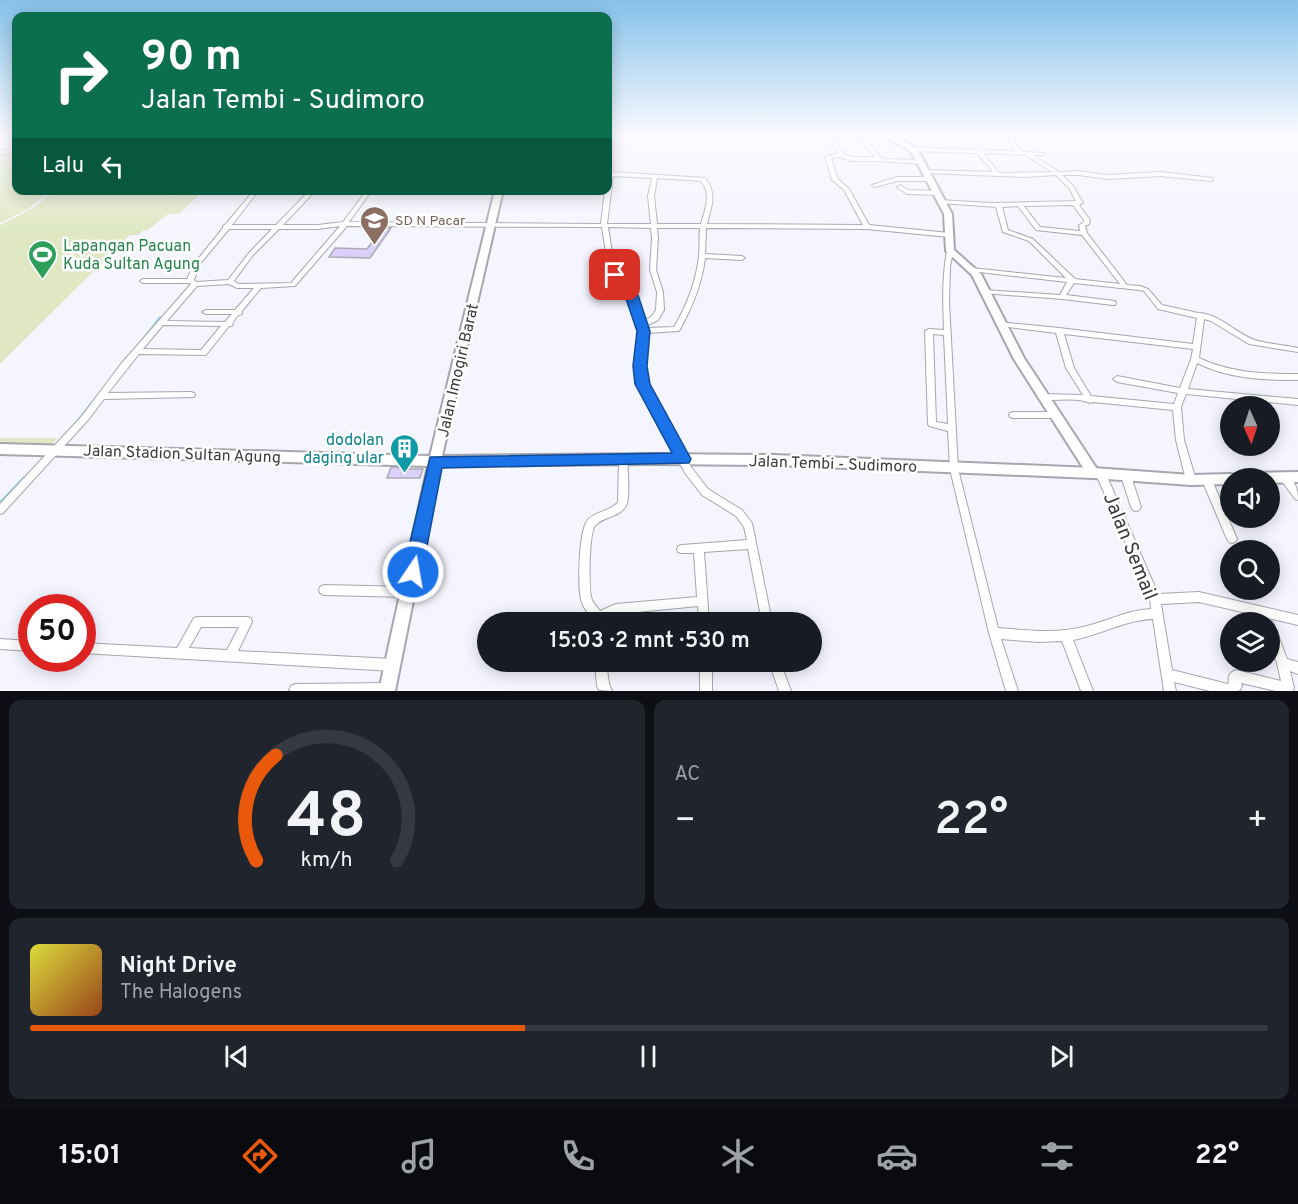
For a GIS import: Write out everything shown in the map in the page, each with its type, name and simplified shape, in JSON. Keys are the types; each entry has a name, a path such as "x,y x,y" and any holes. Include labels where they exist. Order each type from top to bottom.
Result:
{"main road":[{"path":"924,168 948,218 950,251 972,270 1042,397 1097,473"},
{"name":"Jalan Imogiri Barat","path":"388,690 486,225 497,195"},
{"name":"Jalan Stadion Sultan Agung","path":"0,448 435,461"},
{"name":"Jalan Tembi - Sudimoro","path":"435,461 774,460 1097,473 1191,480 1220,479"},
{"path":"1280,477 1298,477"}],"street":[{"path":"831,168 834,179 846,189 867,227"},
{"path":"993,168 997,174"},
{"path":"900,187 907,192 999,205 1080,203 1051,168"},
{"path":"875,185 897,178 997,174 1082,173 1107,177 1161,174 1211,179"},
{"path":"612,174 705,180 711,195 702,228 702,256 696,287 677,328 672,330 643,328"},
{"path":"643,328 655,318 660,310 660,292 653,270 654,226 651,196 655,177"},
{"path":"0,510 103,396 192,283 196,265 253,195"},
{"path":"230,282 251,254 309,195"},
{"path":"143,281 230,282 237,286 293,285 366,195"},
{"path":"608,195 604,224 612,271 631,295 643,328 640,366 642,384 683,459 705,492 739,513 749,526 766,612"},
{"path":"1075,203 1087,221 1082,225 1084,233 1124,285"},
{"path":"1019,204 1038,229"},
{"path":"999,205 1005,231 1026,237 1035,243 1072,280"},
{"path":"225,227 318,227 345,224 604,224 702,228 867,227 949,235"},
{"path":"1026,237 1030,231 1038,229 1084,233"},
{"path":"950,251 946,274 947,333 950,428 954,469 994,633 1012,691"},
{"path":"702,256 742,258"},
{"path":"972,270 1124,285 1146,290 1160,307 1201,315 1222,323 1245,340 1298,350"},
{"path":"1062,297 1072,280"},
{"path":"137,351 203,353 259,286"},
{"path":"984,292 1113,303"},
{"path":"206,312 239,312"},
{"path":"1191,480 1180,440 1177,407 1195,359 1201,315"},
{"path":"160,323 229,324"},
{"path":"1001,324 1196,346"},
{"path":"1059,330 1072,371 1090,400"},
{"path":"947,333 929,331 930,371 932,424 950,428"},
{"path":"1195,359 1214,370 1260,376 1298,377"},
{"path":"1117,379 1183,392 1298,402"},
{"path":"103,396 191,395"},
{"path":"1042,397 1177,407"},
{"path":"1012,415 1056,415"},
{"path":"593,612 587,602 584,584 587,531 589,523 596,517 615,511 623,504 623,460"},
{"name":"Jalan Semail","path":"1097,473 1155,599 1170,691"},
{"path":"1126,476 1136,507"},
{"path":"1284,477 1298,496"},
{"path":"1207,480 1232,539"},
{"path":"682,549 752,544"},
{"path":"699,548 704,612"},
{"path":"324,590 409,592"},
{"path":"1155,599 1199,597 1242,612"},
{"path":"612,612 616,609 703,601"},
{"path":"994,633 1065,635 1084,633 1131,616 1157,614"},
{"path":"1280,621 1298,620"},
{"path":"180,653 198,622 247,622 230,656"},
{"path":"1065,635 1087,691"},
{"path":"0,644 18,645"},
{"path":"96,649 393,665"},
{"path":"1167,674 1228,690 1236,686 1234,678 1236,676 1288,688 1280,657"},
{"path":"1282,663 1298,668"},
{"path":"602,672 603,686 606,691"},
{"path":"706,672 706,691"},
{"path":"778,672 785,691"},
{"path":"295,690 388,690"}],"green space":[{"path":"0,168 12,168 12,195 46,195 28,209 0,223"},
{"name":"Lapangan Pacuan Kuda Sultan Agung","path":"49,195 172,195 169,198 173,195 199,195 179,214 168,214 148,230 138,235 130,235 0,364 0,225 33,208"},
{"path":"0,438 58,438 52,444 0,444"}],"building":[{"path":"382,228 391,228 370,258 329,257 335,248 367,249"},
{"name":"dodolan daging ular","path":"391,467 423,469 420,478 387,478"}],"waterway":[{"path":"140,343 160,317"},
{"path":"74,425 97,396"},
{"path":"0,503 25,477"}],"place":[{"name":"SD N Pacar","path":"374,246"},
{"name":"Lapangan Pacuan Kuda Sultan Agung","path":"42,280"},
{"name":"dodolan daging ular","path":"405,474"}],"route":[{"path":"413,572 435,461 683,459 642,384 640,366 644,331 631,295 615,275"}]}
